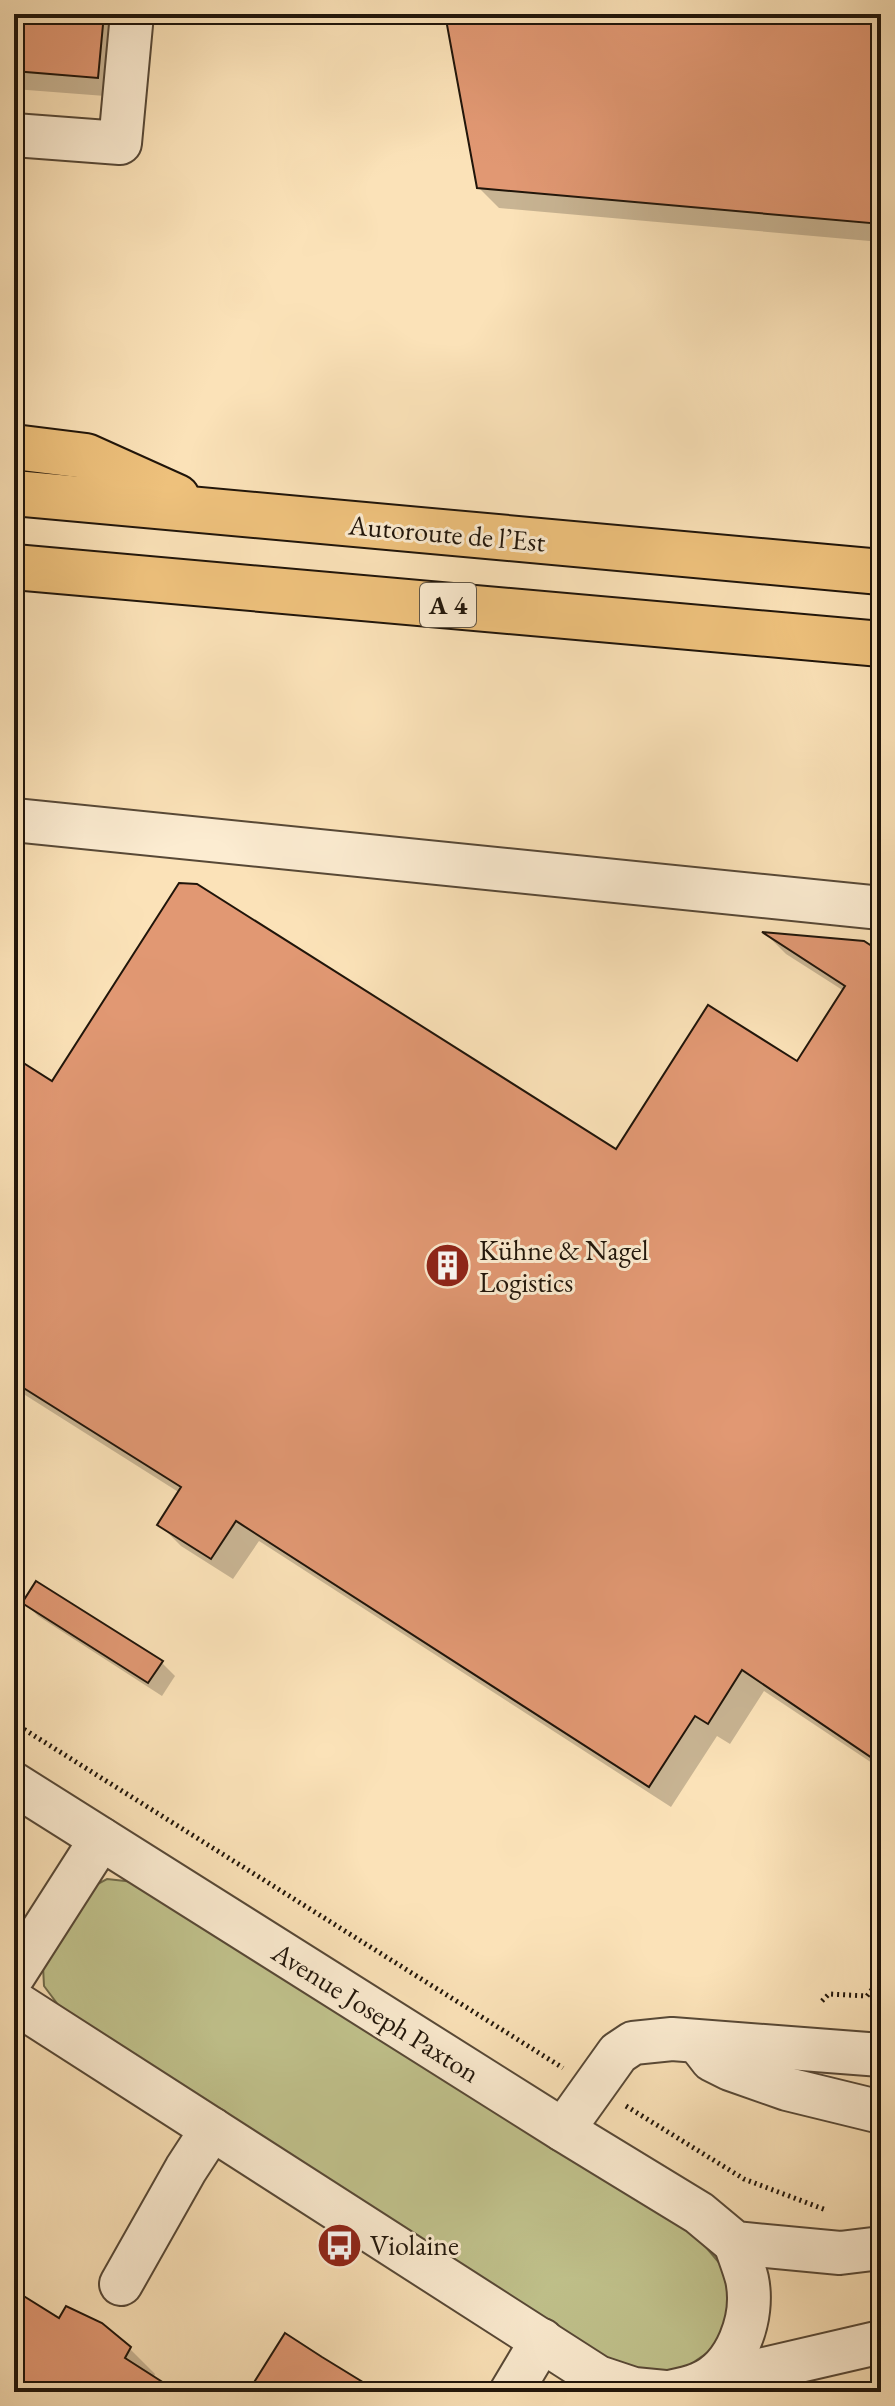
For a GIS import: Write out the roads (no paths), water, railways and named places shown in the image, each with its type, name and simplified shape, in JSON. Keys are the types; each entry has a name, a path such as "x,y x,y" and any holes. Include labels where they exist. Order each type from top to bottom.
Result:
{"highway":[{"path":"14,447 86,456 208,511"},
{"name":"Autoroute de l’Est","path":"14,493 881,572"},
{"name":"A 4","path":"14,567 881,644"}],"street":[{"path":"14,135 120,143 132,14"},
{"path":"14,820 881,908"},
{"name":"Avenue Joseph Paxton","path":"14,1784 699,2213 735,2243"},
{"path":"14,1975 101,1839"},
{"path":"14,2002 598,2377 634,2389 667,2392 700,2384 723,2369 738,2346 747,2319 748,2281 735,2243 840,2253 874,2249"},
{"path":"563,2130 618,2053 633,2043 672,2039 881,2055"},
{"path":"697,2041 712,2060 730,2069 787,2089 881,2112"},
{"path":"121,2284 212,2129"},
{"path":"511,2392 542,2340"},
{"path":"723,2369 760,2370 881,2342"}],"place":[{"name":"Kühne & Nagel Logistics","path":"448,1266"},
{"name":"Violaine","path":"339,2245"}]}
